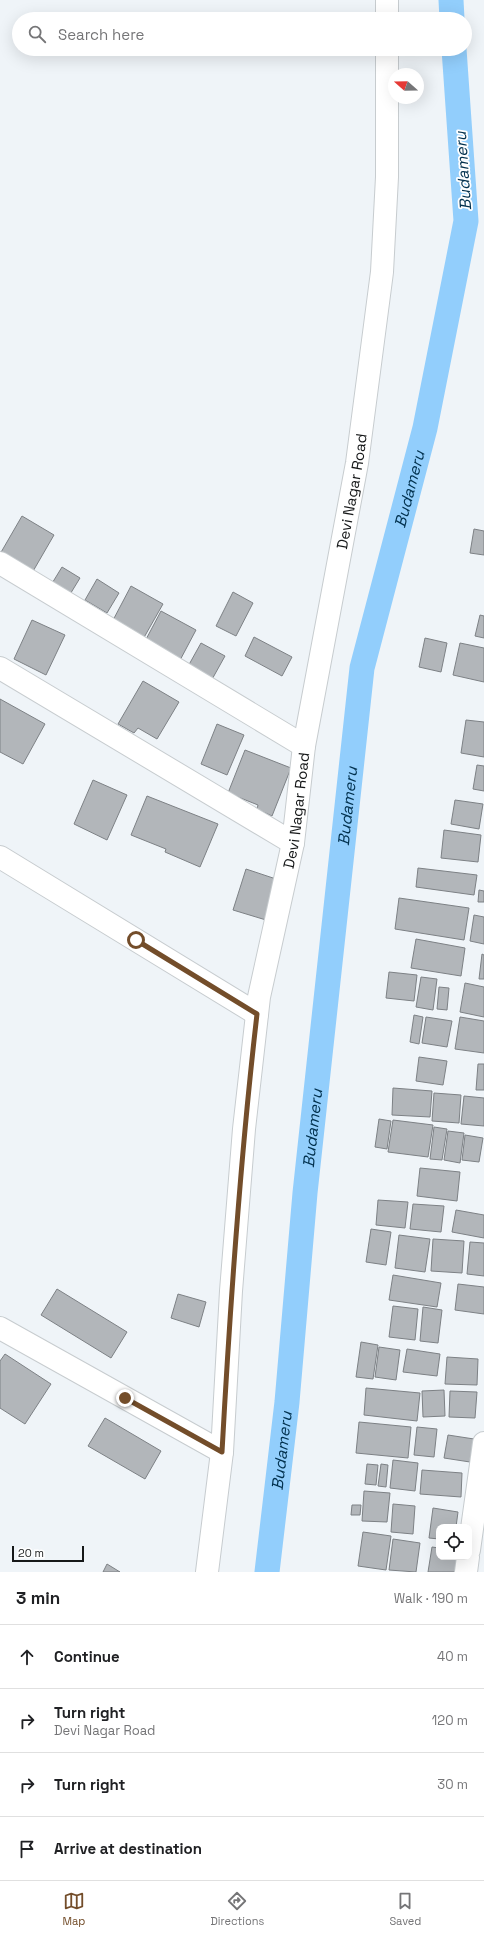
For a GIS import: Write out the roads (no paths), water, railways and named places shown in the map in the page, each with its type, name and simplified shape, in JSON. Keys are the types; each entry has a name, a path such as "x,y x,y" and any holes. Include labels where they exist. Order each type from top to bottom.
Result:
{"street":[{"path":"387,0 387,12"},
{"name":"Devi Nagar Road","path":"207,1572 222,1452 232,1283 244,1129 259,997 293,843 304,746 357,463 382,272 387,177 387,56"},
{"path":"0,563 304,746"},
{"path":"0,668 293,843"},
{"path":"0,857 257,1014"},
{"path":"0,1328 222,1452"},
{"path":"472,1529 484,1443"},
{"path":"466,1572 468,1560"}],"waterway":[{"name":"Budameru","path":"451,0 452,12"},
{"name":"Budameru","path":"267,1572 287,1402 305,1193 362,668 425,428 466,221 454,56"}]}
